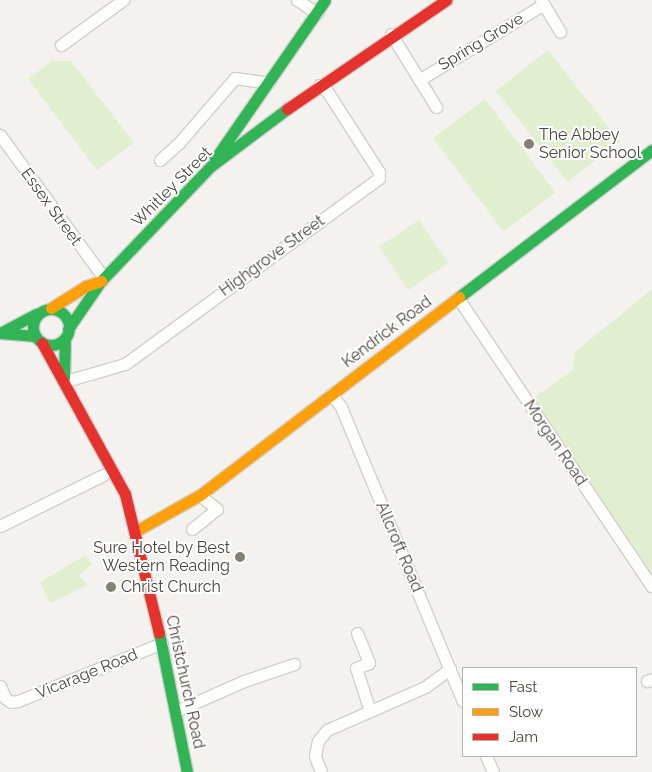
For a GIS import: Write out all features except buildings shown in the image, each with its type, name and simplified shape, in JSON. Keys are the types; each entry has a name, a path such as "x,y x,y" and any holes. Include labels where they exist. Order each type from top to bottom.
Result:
{"main road":[{"path":"211,166 222,145 254,106 325,0"},
{"name":"Whitley Street","path":"67,333 103,279 211,166 391,34 446,0"},
{"name":"Kendrick Road","path":"136,530 200,495 652,150"},
{"name":"Whitley Street","path":"51,308 86,286 103,279"},
{"path":"0,333 51,308 63,314 67,333 65,379"},
{"path":"36,314 39,340"},
{"path":"0,333 57,344 67,333"},
{"name":"Christchurch Road","path":"39,340 53,365 65,379 114,468 136,530 162,643 187,772"}],"street":[{"path":"61,45 123,0"},
{"path":"297,0 316,13"},
{"path":"542,2 560,32"},
{"name":"Spring Grove","path":"419,80 542,2"},
{"path":"391,34 436,107"},
{"path":"160,160 178,144 235,78 269,83"},
{"path":"249,81 254,106"},
{"name":"Highgrove Street","path":"65,379 125,364 379,178 379,172 327,91 319,85"},
{"name":"Essex Street","path":"0,135 103,279"},
{"name":"Morgan Road","path":"458,298 652,587"},
{"name":"Allcroft Road","path":"332,394 341,407 462,699"},
{"path":"0,526 103,475"},
{"path":"192,529 217,509 200,495"},
{"path":"357,633 369,662 356,668 370,711"},
{"name":"Vicarage Road","path":"0,686 4,698 11,702 162,643"},
{"path":"176,710 244,681 294,664"},
{"path":"321,772 315,756 318,741 327,730 425,687 450,669"},
{"path":"486,757 493,772"}],"green space":[{"path":"548,50 619,141 567,182 496,91"},
{"path":"52,61 71,61 134,143 97,170 28,79"},
{"path":"485,99 555,192 504,232 433,138"},
{"path":"419,220 448,263 408,290 379,247"},
{"path":"652,289 652,573 531,400 573,370 575,352"},
{"path":"86,555 92,564 79,575 87,585 50,603 40,582"}],"traffic: fast":[{"path":"215,159 325,0"},
{"path":"68,329 101,281 211,166 287,109"},
{"path":"459,297 652,150"},
{"path":"51,309 64,314 69,327 64,340 51,345 38,340 33,327 38,314 51,309"},
{"path":"0,333 36,314"},
{"path":"0,333 35,336"},
{"path":"64,378 65,338"},
{"path":"159,633 187,772"}],"traffic: slow":[{"path":"51,308 86,286 101,281"},
{"path":"136,531 200,495 459,297"}],"traffic: jam":[{"path":"287,109 446,0"},
{"path":"42,343 125,494 159,633"}],"place":[{"name":"The Abbey Senior School","path":"529,144"},
{"name":"Sure Hotel by Best Western Reading","path":"240,557"},
{"name":"Christ Church","path":"111,587"}]}
